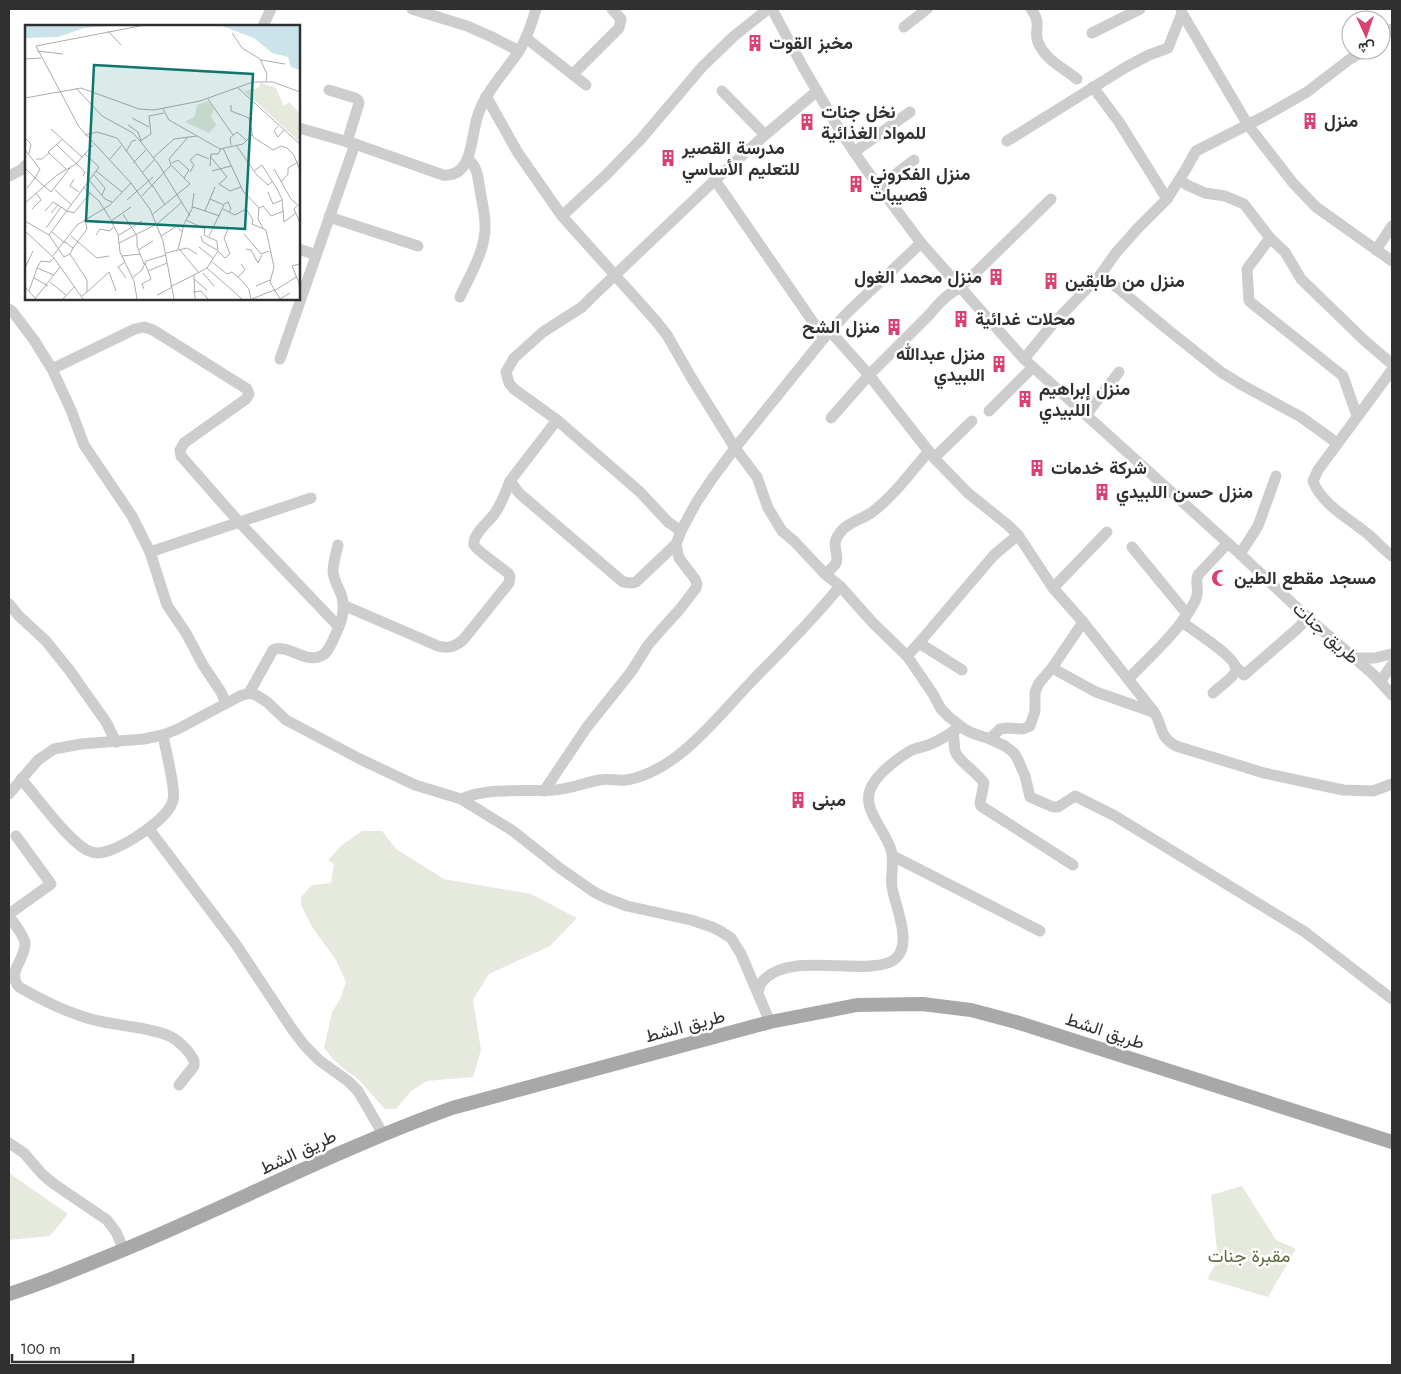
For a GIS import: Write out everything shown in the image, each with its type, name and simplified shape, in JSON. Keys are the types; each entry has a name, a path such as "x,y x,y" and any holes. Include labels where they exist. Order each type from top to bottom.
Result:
{"main road":[{"name":"طريق الشط","path":"9,1294 124,1250 338,1153 452,1108 770,1022 857,1005 922,1004 971,1010 1016,1022 1392,1142"}],"street":[{"path":"263,25 271,9"},
{"path":"412,9 466,26 519,51"},
{"path":"300,128 351,143 443,175 459,172 468,159 475,123 486,96 519,51 526,38 536,9"},
{"path":"573,74 619,28 621,19 612,9"},
{"path":"562,216 641,139 702,67 734,36 768,9"},
{"name":"طريق جنات","path":"772,9 854,152 921,243 1024,359 1354,658 1392,695"},
{"path":"904,27 927,9"},
{"path":"1031,9 1038,22 1037,41 1042,49 1048,57 1078,79"},
{"path":"1092,33 1140,9"},
{"path":"1007,140 1134,63 1168,48 1182,11"},
{"path":"1182,11 1248,124 1293,183 1316,207 1392,261"},
{"path":"526,38 586,85"},
{"path":"1024,359 1051,326 1101,274 1115,254 1138,228 1167,199 1196,151 1307,92 1349,60"},
{"path":"1093,87 1119,122 1167,199"},
{"path":"280,358 329,217 351,143 359,103 355,98 329,90"},
{"path":"681,531 664,518 640,492 557,420 514,389 509,383 506,372 514,358 543,332 582,307 715,180 817,90"},
{"path":"722,91 765,135"},
{"path":"486,96 518,153 562,216 656,321 667,336 735,448 758,476 768,508 782,531 825,574 840,586 873,623 907,656 941,709 957,729 990,739 1005,746 1014,753 1030,797 1053,807 1058,807 1075,796 1115,816 1305,932 1392,998"},
{"path":"854,152 910,112"},
{"path":"460,297 478,258 485,227 476,171 468,159"},
{"path":"880,186 914,160"},
{"path":"9,176 25,166"},
{"path":"715,180 827,335 869,375 932,455 968,493 1018,535 1053,588 1083,622 1154,712 1158,718 1162,734 1169,742 1176,746 1264,773 1343,790 1373,791 1392,784"},
{"path":"1180,180 1205,192 1225,196 1244,204 1270,238 1284,252 1302,279 1365,341 1392,364"},
{"path":"831,418 869,375 938,304 953,290 960,288 1051,200"},
{"path":"329,217 418,246"},
{"path":"1376,250 1392,226"},
{"path":"1270,238 1247,269 1249,301 1343,376 1358,416"},
{"path":"510,480 520,494 623,582 632,584 636,582 676,544 696,503 735,448 827,335 848,312 921,243"},
{"path":"300,249 316,255"},
{"path":"1101,274 1222,372 1301,417 1337,443"},
{"path":"9,309 34,340 52,369 84,446 132,516 150,552 168,605 226,703"},
{"path":"52,369 135,329 144,327 153,330 245,387 249,394 246,399 184,443 180,450 182,459 339,627"},
{"path":"989,411 1033,367"},
{"path":"1392,370 1337,443 1318,470 1313,481 1316,490 1332,507 1392,556"},
{"path":"1086,415 1119,372"},
{"path":"343,605 438,646 449,648 463,640 509,583 510,576 477,549 474,542 476,536 495,513 504,497 510,480 557,420"},
{"path":"825,574 836,564 835,540 838,534 844,528 870,514 932,455 972,421"},
{"path":"1240,554 1258,526 1276,476"},
{"path":"150,552 311,498"},
{"path":"1053,588 1107,532"},
{"path":"907,656 994,554 1018,535"},
{"path":"1128,679 1184,618 1198,593 1196,580 1198,575 1228,543"},
{"path":"544,791 587,727 631,672 648,645 696,588 695,578 679,558 676,544"},
{"path":"249,693 273,650 277,648 284,649 313,658 322,656 328,650 339,627 343,613 342,597 333,571 338,545"},
{"path":"1132,547 1197,634 1210,641 1226,654 1244,675 1308,618"},
{"path":"461,799 484,793 544,791 568,788 600,780 625,780 645,775 661,767 684,751 815,617 840,586"},
{"path":"9,604 46,641 106,722 116,742"},
{"path":"990,739 1000,729 1023,729 1030,726 1035,711 1035,692 1039,683 1052,668 1083,622"},
{"path":"919,643 962,670"},
{"path":"1354,658 1392,657"},
{"path":"1377,679 1392,657"},
{"path":"1213,693 1233,676 1236,671 1235,666"},
{"path":"1052,668 1096,692 1154,712"},
{"path":"9,794 38,760 54,749 82,744 144,739 163,735 240,696 249,693 256,695 262,698 286,720 360,759 415,785 461,799 513,831 561,870 594,892 627,906 692,920 720,931 730,938 741,954 770,1022"},
{"path":"758,992 761,983 768,976 780,970 796,966 812,964 878,966 897,958 902,946 903,933 892,887 893,856 889,841 870,812 868,801 872,784 888,767 909,752 936,742 957,729"},
{"path":"957,729 955,750 958,757 977,774 984,784 981,806 1073,864"},
{"path":"22,779 70,836 88,851 98,853 108,851 149,829 170,807 174,797 163,735"},
{"path":"149,829 225,930 305,1046 320,1061 354,1086 383,1134"},
{"path":"16,836 51,884 9,915 25,942 24,950 14,972 14,979 18,987 82,1017 159,1033 173,1038 187,1051 194,1061 194,1066 179,1085"},
{"path":"893,856 1040,931"},
{"path":"9,1143 24,1153 42,1174 54,1184 107,1220 116,1232 124,1250"}],"green space":[{"path":"362,831 382,831 396,849 444,879 531,894 577,918 550,946 489,974 473,1000 481,1050 473,1077 427,1081 411,1091 396,1109 385,1109 358,1079 332,1058 324,1048 332,1012 340,999 346,982 336,960 312,927 301,905 301,897 312,885 331,883 334,864 328,860 342,845"},
{"path":"9,1173 68,1214 50,1236 9,1240"},
{"name":"مقبرة جنات","path":"1242,1186 1276,1240 1296,1249 1268,1297 1207,1279 1218,1260 1211,1195"}],"place":[{"name":"مخبز القوت","path":"755,43"},
{"name":"منزل","path":"1310,121"},
{"name":"نخل جنات للمواد الغذائية","path":"807,122"},
{"name":"مدرسة القصير للتعليم الأساسي","path":"668,158"},
{"name":"منزل الفكروني قصيبات","path":"856,184"},
{"name":"منزل محمد الغول","path":"996,277"},
{"name":"منزل من طابقين","path":"1051,281"},
{"name":"محلات غدائية","path":"961,319"},
{"name":"منزل الشح","path":"894,327"},
{"name":"منزل عبدالله اللبيدي","path":"999,364"},
{"name":"منزل إبراهيم اللبيدي","path":"1025,399"},
{"name":"شركة خدمات","path":"1037,468"},
{"name":"منزل حسن اللبيدي","path":"1102,492"},
{"name":"مسجد مقطع الطين","path":"1220,578"},
{"name":"مبنى","path":"798,800"}]}
